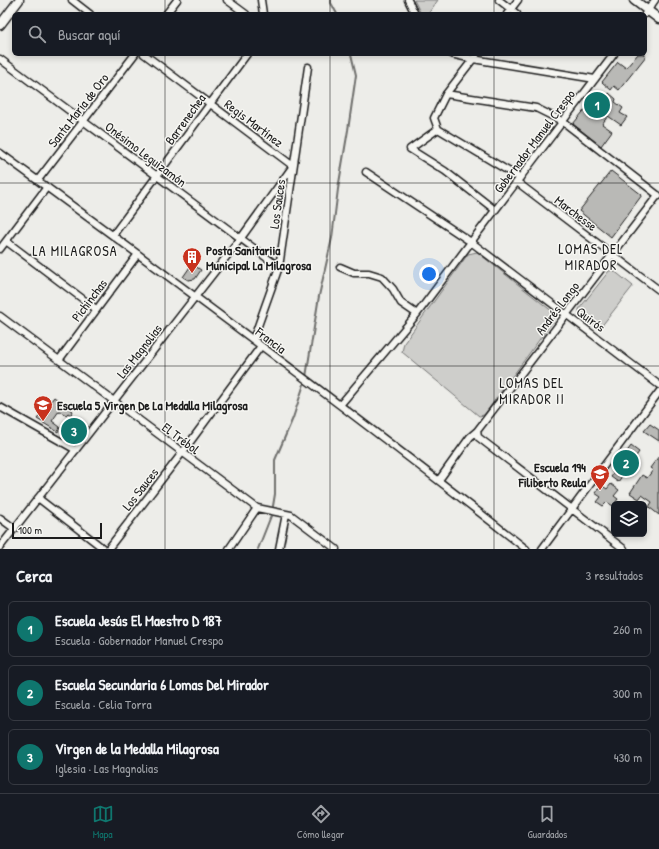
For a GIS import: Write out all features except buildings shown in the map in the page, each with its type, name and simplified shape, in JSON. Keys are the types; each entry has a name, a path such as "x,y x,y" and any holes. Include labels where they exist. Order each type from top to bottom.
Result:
{"main road":[{"path":"0,25 19,0"},
{"path":"634,0 646,12"},
{"path":"647,13 659,19"}],"street":[{"path":"72,0 87,12"},
{"path":"168,12 177,0"},
{"path":"227,0 243,12"},
{"path":"261,0 263,12"},
{"path":"408,0 414,12"},
{"path":"499,0 509,12 518,0"},
{"path":"646,12 655,0"},
{"name":"Santa María de Oro","path":"38,180 133,56"},
{"name":"Regis Martínez","path":"147,56 293,166"},
{"name":"Barrenechea","path":"113,235 245,56"},
{"path":"496,210 445,171 410,149 438,129 434,118 446,94 475,56 595,79"},
{"name":"Gobernador Manuel Crespo","path":"340,405 417,314 612,56"},
{"name":"Onésimo Leguizamón","path":"0,59 279,267"},
{"name":"Los Sauces","path":"253,340 279,267 308,67"},
{"path":"446,94 536,108 562,122 659,196"},
{"name":"Marchesse","path":"438,129 518,180 612,255 659,290"},
{"name":"Francia","path":"0,153 196,296 439,480 526,549"},
{"name":"Las Magnolias","path":"0,547 241,238 293,166"},
{"name":"Quirós","path":"366,172 471,242 659,385"},
{"path":"0,249 48,187"},
{"name":"Andrés Longo","path":"439,480 470,437 478,434 566,314 659,196"},
{"path":"6,242 96,309"},
{"name":"Pichinchas","path":"58,360 138,254"},
{"path":"340,267 354,273 369,273 382,277 393,289 401,303 417,314"},
{"name":"El Trébol","path":"0,316 257,508 291,515 336,549"},
{"name":"Los Sauces","path":"108,549 182,453 261,346"},
{"path":"542,549 659,392"},
{"path":"0,407 3,411 76,450"},
{"path":"478,434 624,549"},
{"path":"38,498 104,549"},
{"path":"229,549 257,508"},
{"path":"279,549 286,514"},
{"path":"0,518 15,528"}],"shaded area":[{"path":"414,0 438,0 429,12 420,12"},
{"path":"477,252 553,312 553,321 484,415 479,416 402,352 404,343 468,254"},
{"path":"613,270 633,286 600,328 579,313 579,309 609,271"}],"waterway":[{"path":"331,0 336,12"},
{"path":"306,377 319,296 332,238 338,189 356,75 351,56"},
{"path":"273,506 275,494 275,460 293,418 305,381"},
{"path":"258,549 271,516"}],"place":[{"name":"Escuela Jesús El Maestro D 187","path":"597,105"},
{"name":"Posta Sanitariia Municipal La Milagrosa","path":"192,274"},
{"name":"Escuela 5 Virgen De La Medalla Milagrosa","path":"43,422"},
{"name":"Virgen de la Medalla Milagrosa","path":"74,431"},
{"name":"Escuela Secundaria 6 Lomas Del Mirador","path":"626,463"},
{"name":"Escuela 194 Filiberto Reula","path":"600,491"}],"district":[{"name":"LA MILAGROSA","path":"75,250"},
{"name":"LOMAS DEL MIRADOR","path":"591,256"},
{"name":"LOMAS DEL MIRADOR II","path":"532,390"}]}
